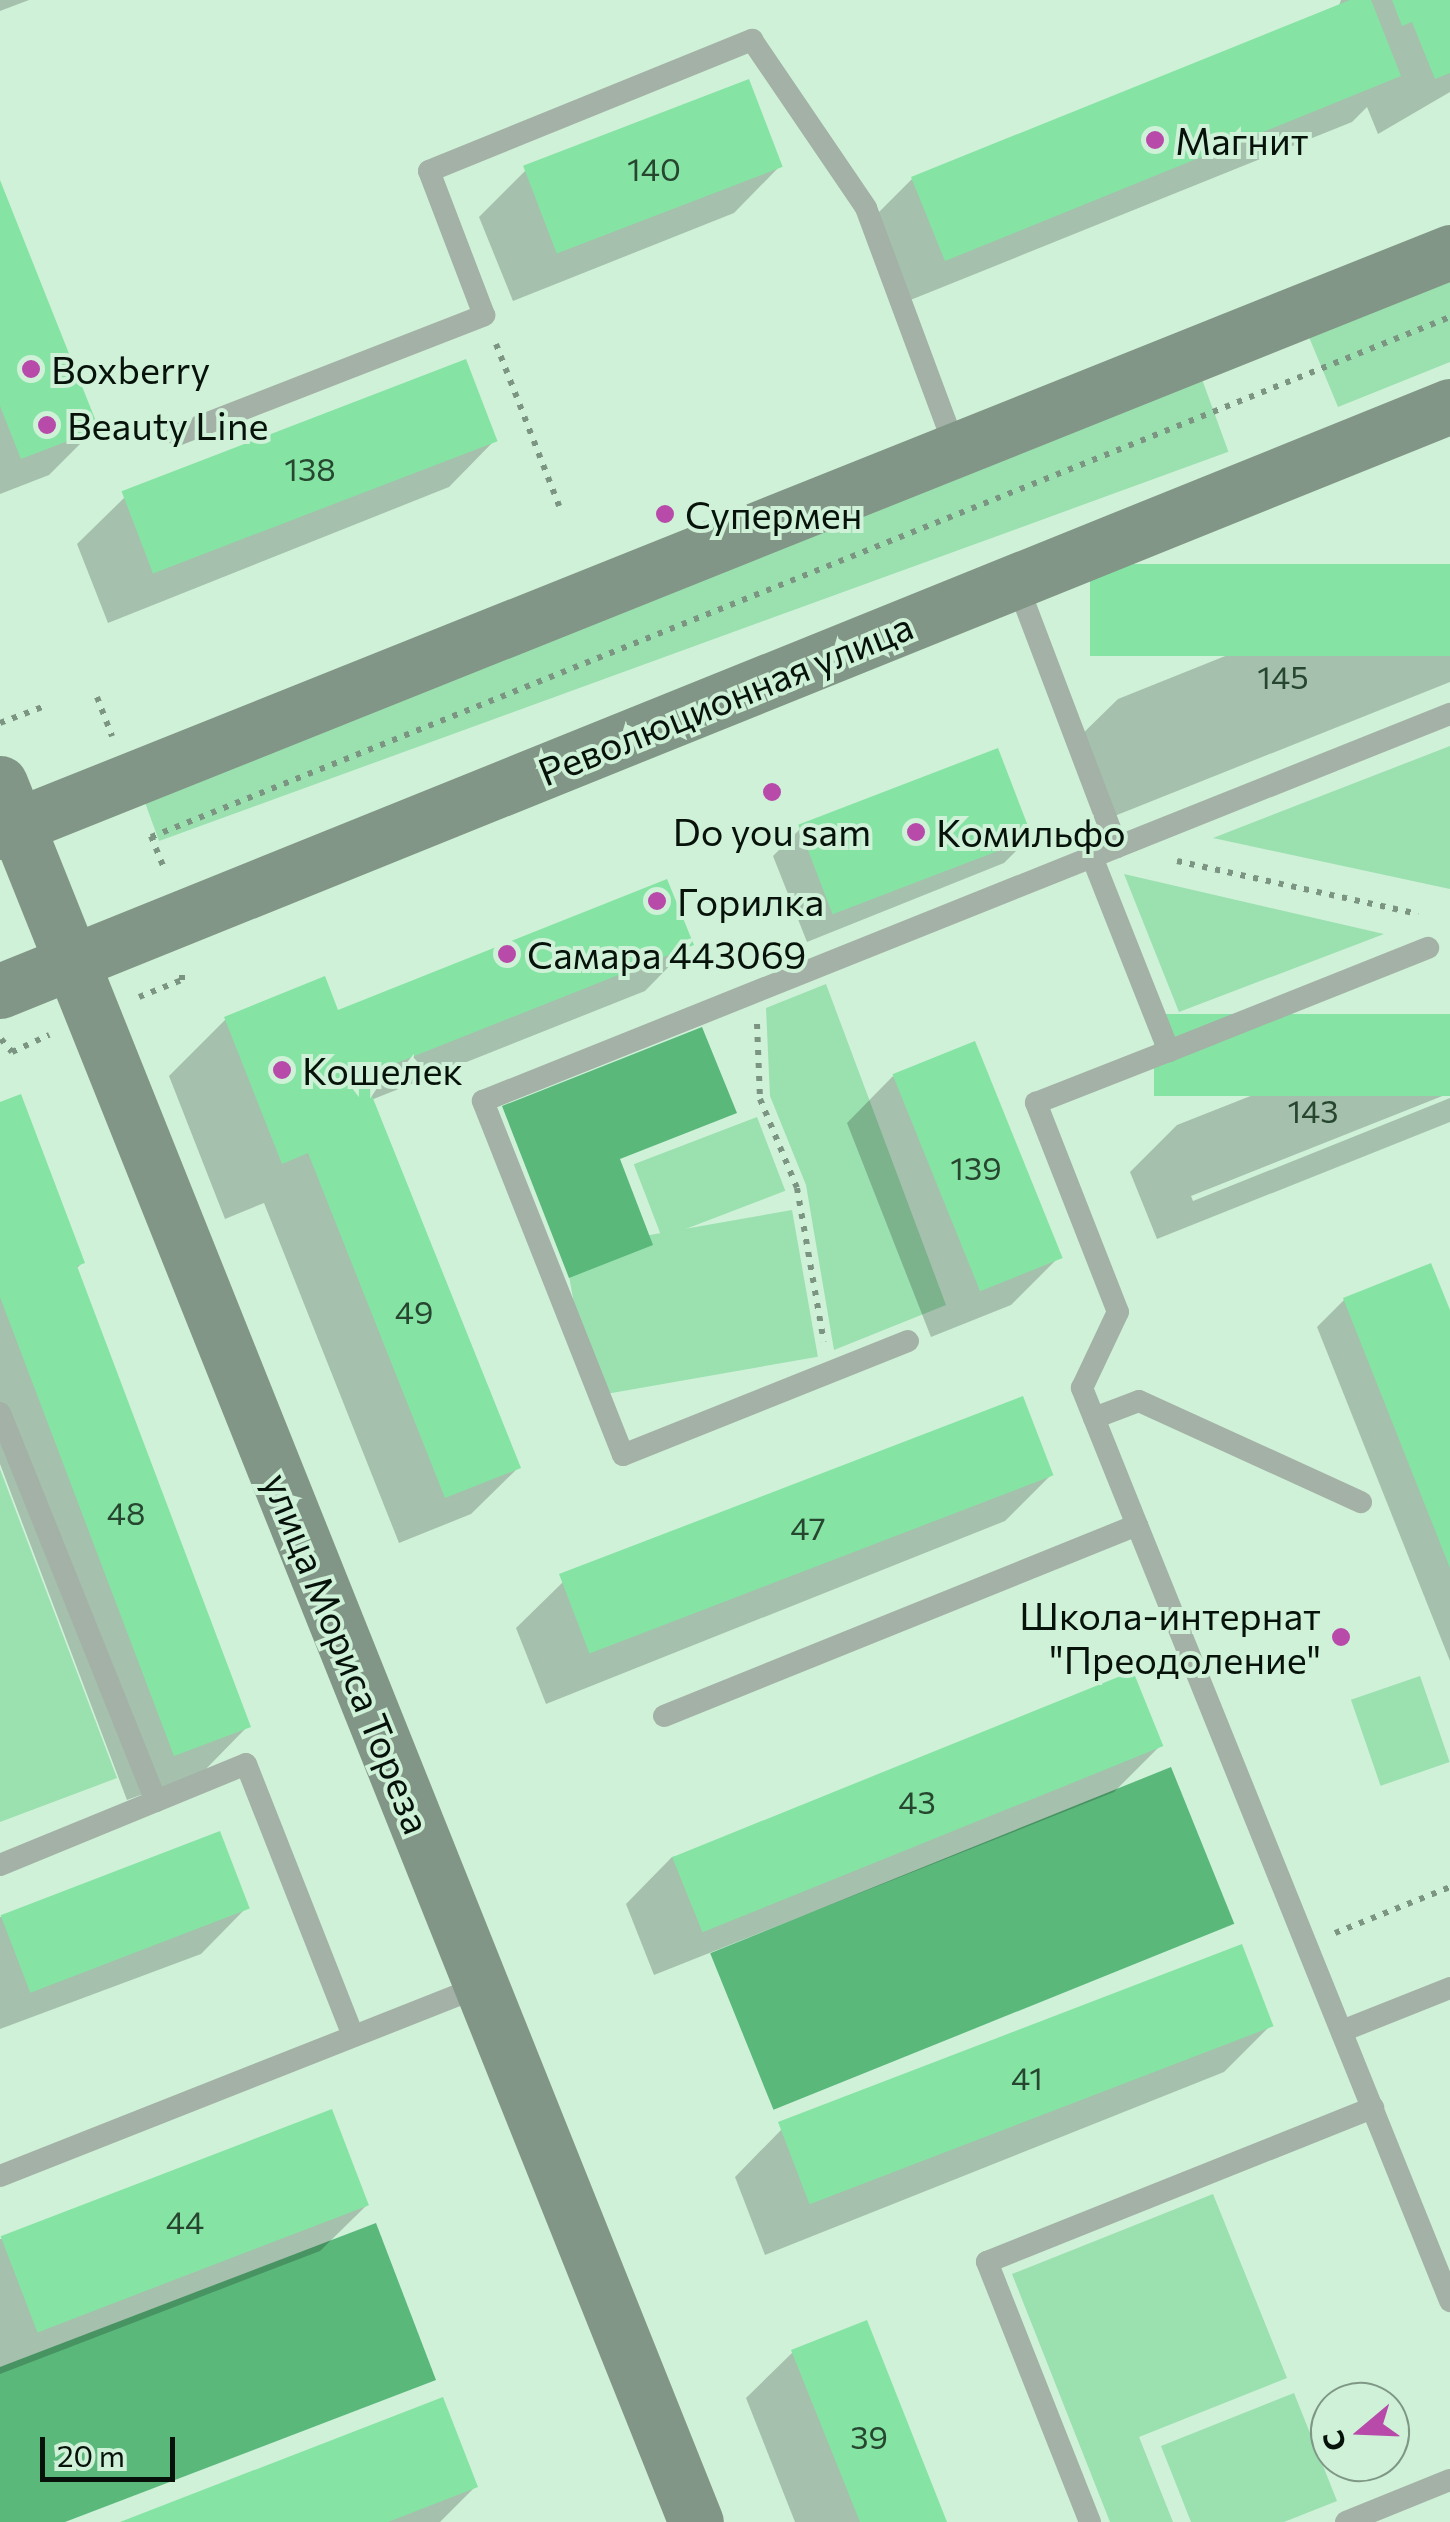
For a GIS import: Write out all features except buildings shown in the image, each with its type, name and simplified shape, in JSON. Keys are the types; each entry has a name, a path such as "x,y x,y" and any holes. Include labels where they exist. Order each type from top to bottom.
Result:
{"main road":[{"path":"5,813 130,781 957,453 1450,252"},
{"name":"Революционная улица","path":"0,990 1450,406"},
{"name":"улица Мориса Тореза","path":"5,813 71,962 696,2522"}],"lane":[{"path":"177,436 484,315 428,171 752,40 866,208 957,453"},
{"path":"1016,581 1117,847"},
{"path":"908,1341 622,1455 483,1101 1450,714"},
{"path":"1092,857 1169,1051"},
{"path":"1428,948 1036,1104 1118,1312 1082,1388 1450,2301"},
{"path":"1094,1418 1138,1401 1361,1502"},
{"path":"0,1413 156,1801"},
{"path":"664,1716 1137,1525"},
{"path":"0,1865 246,1764 353,2035"},
{"path":"0,2176 481,1986"},
{"path":"1342,2031 1450,1988"},
{"path":"1090,2522 987,2262 1373,2108"},
{"path":"1346,2522 1450,2480"}],"path":[{"path":"484,315 559,506"},
{"path":"151,837 1450,317"},
{"path":"97,697 183,916 182,980"},
{"path":"0,723 48,705"},
{"path":"1117,847 1432,917"},
{"path":"756,991 760,1100 797,1188 829,1373"},
{"path":"0,1038 12,1052"},
{"path":"1307,1944 1450,1887"}],"green space":[{"path":"1450,266 1450,362 1338,407 1304,325"},
{"path":"1199,371 1228,452 159,841 130,760"},
{"path":"1450,746 1450,889 1213,838"},
{"path":"1124,874 1384,934 1179,1012"},
{"path":"826,984 946,1305 834,1350 806,1185 770,1096 766,1008"},
{"path":"702,1027 737,1113 620,1159 653,1245 569,1278 502,1106"},
{"path":"757,1117 785,1191 662,1238 634,1164"},
{"path":"792,1210 818,1357 590,1397 565,1250"},
{"path":"0,1469 117,1778 0,1822"},
{"path":"1420,1676 1450,1762 1381,1786 1351,1700"},
{"path":"1171,1767 1234,1924 773,2110 710,1953"},
{"path":"1213,2194 1287,2378 1139,2437 1173,2522 1110,2522 1012,2274"},
{"path":"376,2223 436,2380 65,2522 0,2522 0,2367"},
{"path":"1294,2393 1310,2433 1310,2482 1329,2482 1337,2501 1284,2522 1191,2522 1161,2446"}],"place":[{"name":"Магнит","path":"1155,140"},
{"name":"Boxberry","path":"31,369"},
{"name":"Beauty Line","path":"47,425"},
{"name":"Супермен","path":"665,514"},
{"name":"Do you sam","path":"772,792"},
{"name":"Комильфо","path":"916,832"},
{"name":"Горилка","path":"657,901"},
{"name":"Самара 443069","path":"507,954"},
{"name":"Кошелек","path":"282,1070"},
{"name":"Школа-интернат \"Преодоление\"","path":"1341,1637"}]}
